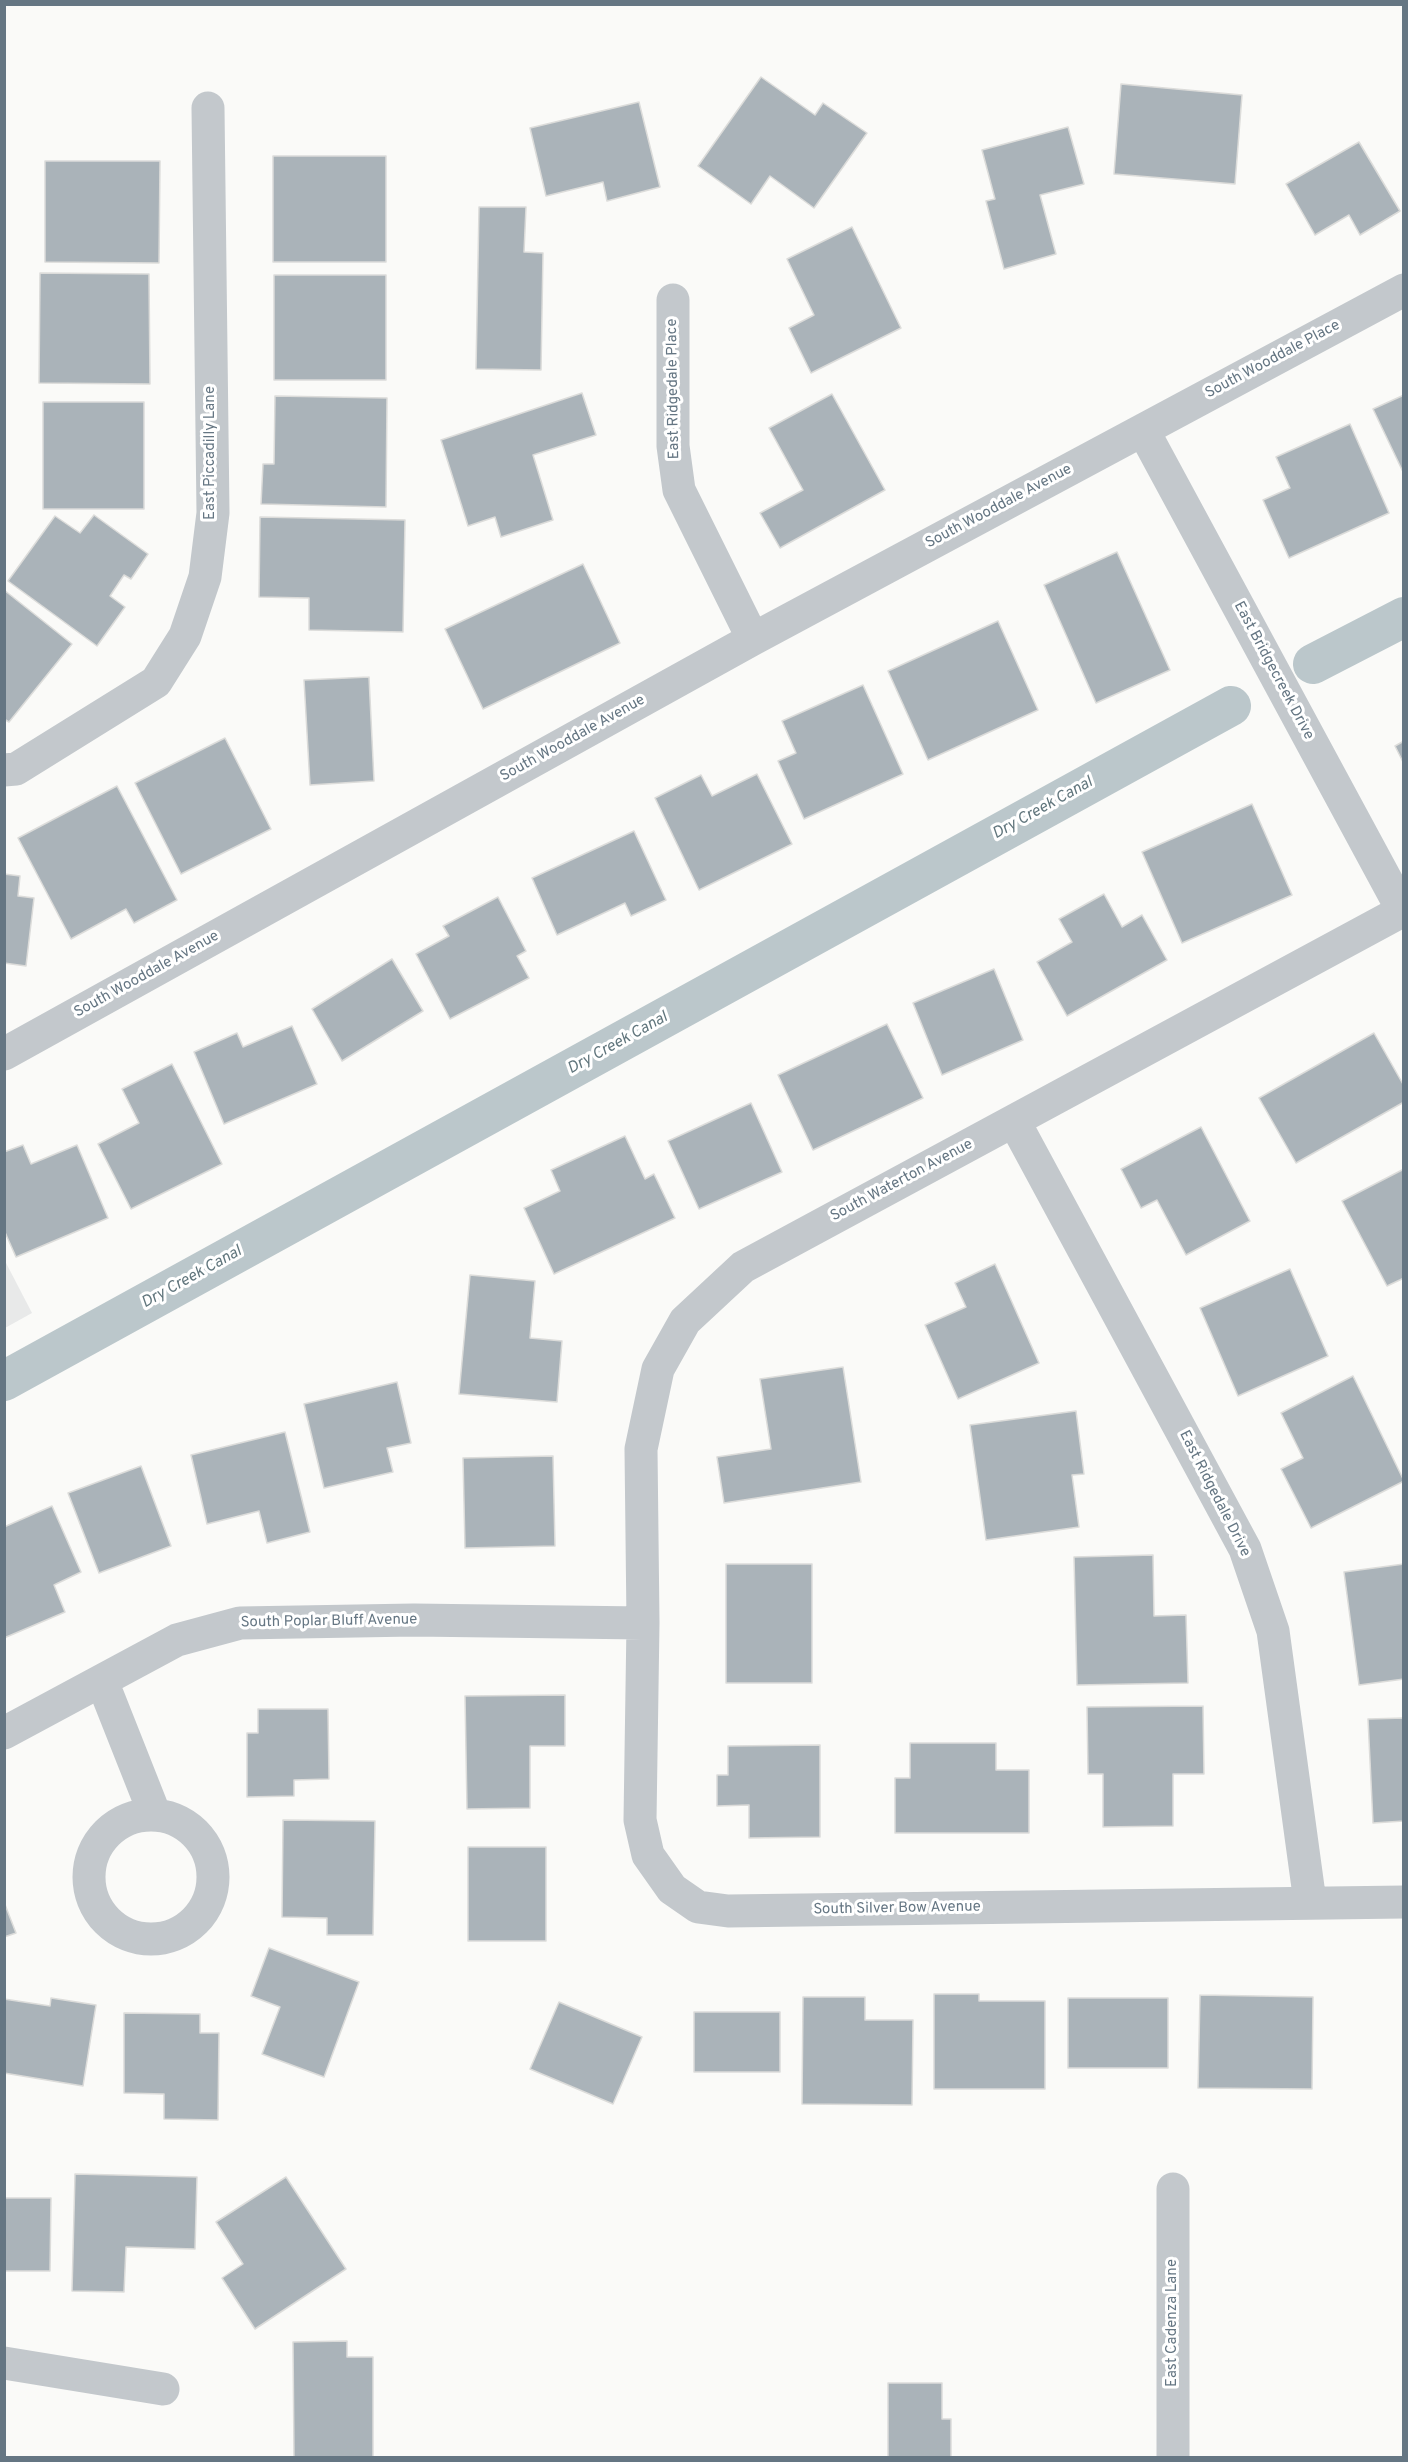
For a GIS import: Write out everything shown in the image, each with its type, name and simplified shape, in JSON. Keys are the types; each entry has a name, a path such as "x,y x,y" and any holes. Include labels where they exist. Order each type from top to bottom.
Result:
{"street":[{"name":"East Piccadilly Lane","path":"4,770 16,769 156,682 185,636 205,577 213,513 208,108"},
{"name":"South Wooddale Place","path":"1143,430 1404,290"},
{"name":"East Ridgedale Place","path":"673,300 673,446 679,490 753,639"},
{"name":"South Wooddale Avenue","path":"4,1054 753,639 1143,430"},
{"name":"East Bridgecreek Drive","path":"1143,430 1403,911"},
{"name":"South Waterton Avenue","path":"643,1623 641,1449 658,1369 685,1321 743,1267 1403,911"},
{"name":"East Ridgedale Drive","path":"1014,1121 1245,1549 1273,1631 1310,1902"},
{"name":"South Poplar Bluff Avenue","path":"4,1733 177,1640 240,1623 414,1620 643,1623"},
{"name":"South Silver Bow Avenue","path":"643,1623 640,1820 648,1855 672,1889 698,1906 728,1911 1404,1902"},
{"path":"102,1681 155,1815"},
{"name":"East Cadenza Lane","path":"1173,2189 1173,2457"},
{"path":"4,2363 163,2389"}],"shaded area":[{"path":"5,1261 32,1313 4,1328"}],"building":[{"path":"761,77 815,115 823,103 867,133 814,208 770,176 751,204 698,166"},
{"path":"1121,84 1242,95 1235,184 1114,174"},
{"path":"639,102 660,187 607,201 603,182 546,196 530,128"},
{"path":"1068,127 1084,184 1040,195 1056,254 1004,269 986,201 995,199 982,150"},
{"path":"1359,142 1400,211 1360,235 1349,215 1315,235 1286,184"},
{"path":"273,156 386,156 386,262 273,262"},
{"path":"45,161 160,161 159,263 45,262"},
{"path":"479,207 526,207 524,252 543,253 541,370 476,369"},
{"path":"852,227 901,328 811,373 789,328 814,315 787,259"},
{"path":"40,273 149,274 150,384 39,383"},
{"path":"274,275 386,275 386,380 274,380"},
{"path":"582,393 596,435 533,455 553,520 501,537 495,517 468,526 441,440"},
{"path":"832,394 885,490 780,548 760,513 803,490 769,428"},
{"path":"1404,395 1404,474 1373,409"},
{"path":"275,396 387,398 386,507 261,504 263,464 274,464"},
{"path":"43,402 144,402 144,509 43,509"},
{"path":"1350,424 1389,513 1289,558 1263,500 1290,488 1276,457"},
{"path":"94,515 148,554 131,579 124,575 110,596 125,607 97,646 8,581 55,516 80,533"},
{"path":"260,517 405,520 403,632 309,630 309,598 259,597"},
{"path":"1117,552 1170,670 1096,703 1044,585"},
{"path":"583,564 620,643 483,709 445,629"},
{"path":"4,590 72,644 9,722 4,719"},
{"path":"998,621 1038,710 928,760 888,671"},
{"path":"369,677 374,781 310,785 304,680"},
{"path":"863,685 903,774 804,819 778,761 796,753 782,721"},
{"path":"225,738 271,829 181,874 135,783"},
{"path":"1404,741 1404,764 1395,746"},
{"path":"757,774 792,844 699,890 655,798 701,775 712,796"},
{"path":"117,786 177,900 134,923 126,909 71,939 18,838"},
{"path":"1252,804 1292,895 1182,943 1142,852"},
{"path":"634,831 666,900 631,916 625,903 557,935 532,878"},
{"path":"4,874 20,876 18,896 34,898 26,966 4,963"},
{"path":"1104,894 1122,927 1142,915 1167,960 1067,1016 1037,962 1072,942 1059,919"},
{"path":"498,897 526,951 517,956 529,978 450,1019 416,954 449,936 443,926"},
{"path":"392,959 423,1011 342,1061 312,1009"},
{"path":"994,969 1023,1040 942,1075 913,1003"},
{"path":"887,1024 923,1098 813,1150 778,1075"},
{"path":"292,1026 317,1084 224,1124 194,1052 237,1033 243,1047"},
{"path":"1374,1033 1404,1086 1404,1102 1296,1163 1259,1098"},
{"path":"172,1064 222,1164 131,1209 98,1144 139,1123 122,1089"},
{"path":"751,1103 782,1172 699,1209 668,1141"},
{"path":"1201,1127 1250,1221 1186,1255 1157,1200 1141,1208 1121,1169"},
{"path":"625,1136 645,1179 654,1174 675,1218 554,1274 524,1208 560,1191 551,1170"},
{"path":"23,1145 31,1164 77,1145 108,1218 16,1257 4,1230 4,1152"},
{"path":"1404,1169 1404,1278 1387,1286 1342,1201"},
{"path":"995,1264 1039,1363 958,1399 925,1325 966,1307 955,1283"},
{"path":"1290,1269 1328,1356 1238,1396 1200,1308"},
{"path":"470,1275 535,1281 530,1338 562,1341 557,1402 459,1394"},
{"path":"843,1367 861,1482 724,1503 717,1457 771,1449 760,1379"},
{"path":"1353,1376 1404,1481 1311,1528 1281,1469 1303,1458 1281,1413"},
{"path":"397,1382 411,1443 387,1448 393,1472 324,1488 304,1404"},
{"path":"1076,1411 1084,1474 1072,1475 1079,1527 986,1540 970,1425"},
{"path":"285,1432 310,1532 267,1543 259,1511 207,1524 191,1455"},
{"path":"553,1456 555,1546 465,1548 463,1458"},
{"path":"141,1466 171,1546 99,1573 68,1493"},
{"path":"52,1506 81,1572 54,1585 65,1612 4,1638 4,1527"},
{"path":"1153,1555 1154,1616 1186,1615 1188,1683 1077,1685 1074,1557"},
{"path":"726,1564 812,1564 812,1683 726,1683"},
{"path":"1404,1564 1404,1679 1359,1685 1344,1572"},
{"path":"565,1695 565,1746 530,1746 530,1808 467,1809 465,1696"},
{"path":"1203,1706 1204,1774 1173,1774 1173,1826 1103,1827 1103,1774 1088,1774 1087,1707"},
{"path":"258,1709 328,1709 329,1779 294,1780 294,1796 247,1797 247,1733 258,1733"},
{"path":"1404,1718 1404,1821 1373,1823 1368,1719"},
{"path":"910,1743 996,1743 996,1770 1029,1770 1029,1833 895,1833 895,1778 910,1778"},
{"path":"820,1745 820,1837 749,1838 749,1805 717,1806 717,1775 728,1775 728,1746"},
{"path":"283,1820 375,1821 373,1935 327,1935 327,1918 282,1917"},
{"path":"468,1847 546,1847 546,1941 468,1941"},
{"path":"4,1902 16,1933 4,1937"},
{"path":"269,1948 359,1982 324,2077 262,2054 280,2007 251,1996"},
{"path":"934,1994 979,1994 979,2001 1045,2001 1045,2089 934,2089"},
{"path":"1200,1995 1313,1997 1312,2089 1198,2088"},
{"path":"803,1997 865,1997 865,2020 913,2020 912,2105 802,2104"},
{"path":"51,1998 96,2005 83,2086 4,2073 4,1999 50,2006"},
{"path":"1068,1998 1168,1998 1168,2068 1068,2068"},
{"path":"559,2002 642,2037 613,2104 530,2069"},
{"path":"694,2012 780,2012 780,2072 694,2072"},
{"path":"124,2013 200,2014 200,2033 219,2033 218,2120 164,2119 164,2094 124,2093"},
{"path":"75,2174 197,2177 195,2249 126,2247 124,2292 72,2291"},
{"path":"286,2177 346,2269 255,2329 222,2278 243,2264 216,2222"},
{"path":"4,2198 51,2198 50,2271 4,2271"},
{"path":"347,2341 347,2357 373,2357 373,2458 294,2458 293,2342"},
{"path":"888,2383 942,2383 942,2419 951,2419 951,2458 888,2458"}],"waterway":[{"name":"Dry Creek Canal","path":"1313,664 1404,617"},
{"name":"Dry Creek Canal","path":"4,1381 1231,706"}]}
